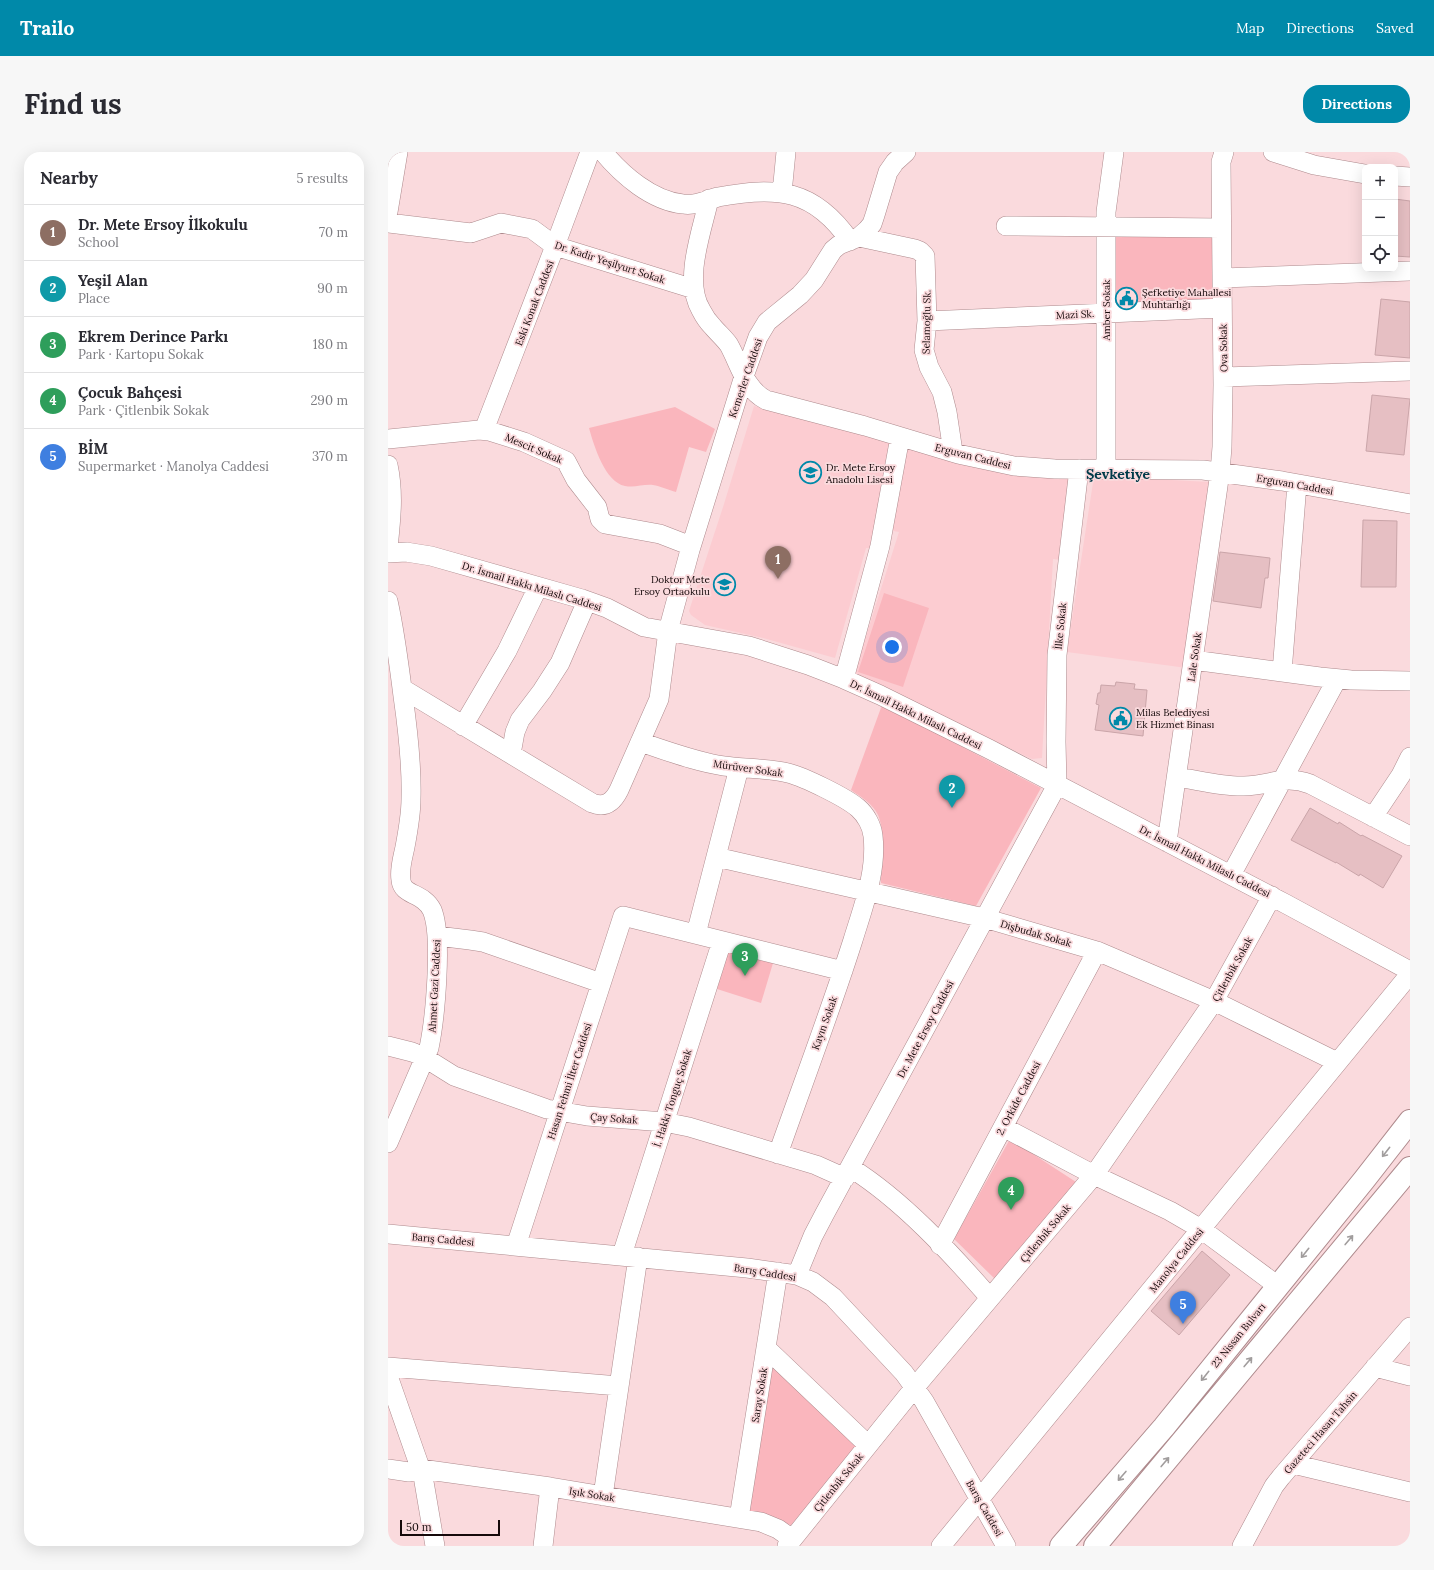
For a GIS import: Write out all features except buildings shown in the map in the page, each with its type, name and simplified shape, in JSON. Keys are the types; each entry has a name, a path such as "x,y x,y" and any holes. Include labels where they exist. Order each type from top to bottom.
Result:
{"highway":[{"name":"23 Nissan Bulvarı","path":"1061,1546 1164,1427 1410,1121"},
{"path":"1096,1546 1410,1168"}],"street":[{"path":"388,212 398,152"},
{"name":"Eski Konak Caddesi","path":"484,430 590,152"},
{"path":"602,152 632,181 643,189 682,204 692,204 710,199 743,194 792,194 819,208 854,239"},
{"path":"782,193 786,152"},
{"name":"Kemerler Caddesi","path":"668,631 691,546 744,376 758,337 767,322 800,295 814,280 833,250 839,245 854,239 872,224 888,172 895,162 906,152"},
{"name":"Amber Sokak","path":"1106,469 1106,212 1114,152"},
{"name":"Ova Sokak","path":"1220,472 1222,447 1223,377 1221,162 1224,152"},
{"path":"1273,152 1314,165 1362,173"},
{"path":"1398,176 1410,177"},
{"name":"Erguvan Caddesi","path":"710,199 696,255 694,289 700,309 712,327 728,344 751,388 757,395 766,400 953,452 1014,466 1034,468 1180,469 1220,472 1410,504"},
{"name":"Dr. Kadir Yeşilyurt Sokak","path":"388,223 471,233 501,223 532,229 555,246 694,289"},
{"path":"1006,226 1222,228"},
{"name":"Selamoğlu Sk.","path":"854,239 915,249 923,253 926,266 927,321 924,350 925,359 942,392 947,412 953,452"},
{"path":"1222,278 1410,271"},
{"name":"Mazi Sk.","path":"927,321 1222,308"},
{"path":"1223,377 1410,371"},
{"name":"Mescit Sokak","path":"388,439 484,430 524,442 566,461 576,480 597,507 600,519 606,524 660,534 691,546"},
{"path":"844,679 880,546 900,437"},
{"path":"388,464 392,482 392,515 388,548"},
{"name":"İlke Sokak","path":"1057,785 1057,654 1079,468"},
{"name":"Lale Sokak","path":"1167,842 1220,472"},
{"path":"1282,672 1297,484"},
{"name":"Dr. İsmail Hakkı Milaslı Caddesi","path":"388,552 406,552 432,556 587,601 607,608 644,627 748,646 808,665 844,679 880,694 1057,785 1272,896 1410,971"},
{"path":"464,726 507,651 538,587"},
{"name":"Ahmet Gazi Caddesi","path":"388,600 398,650 409,741 411,801 410,825 402,863 401,881 405,890 421,897 431,908 435,918 437,936 437,965 429,1048 426,1058 393,1128 388,1143"},
{"path":"511,754 515,732 520,720 542,691 560,663 587,601"},
{"path":"402,689 592,803 602,805 608,804 616,797 659,698 668,631"},
{"path":"1193,660 1337,679 1410,681"},
{"path":"1231,875 1337,679"},
{"name":"Mürüver Sokak","path":"640,742 697,760 739,768 774,771 800,777 859,808 871,825 873,837 872,872 868,892"},
{"path":"1373,817 1401,776 1410,757"},
{"path":"739,768 696,934 843,971"},
{"path":"1177,777 1243,786 1283,779 1300,780 1410,836"},
{"name":"Dr. Mete Ersoy Caddesi","path":"797,1275 813,1236 1057,785"},
{"name":"Dişbudak Sokak","path":"716,858 984,918 1097,951 1214,1001 1337,1062"},
{"name":"Kayın Sokak","path":"778,1154 843,971 868,892"},
{"name":"Çitlenbik Sokak","path":"790,1542 915,1387 1094,1175 1214,1001 1272,896"},
{"name":"Hasan Fehmi İlter Caddesi","path":"516,1246 623,916 696,934"},
{"path":"437,936 483,942 601,983"},
{"name":"İ. Hakkı Tonguç Sokak","path":"603,1496 619,1386 630,1256 664,1122 722,941"},
{"name":"2. Orkide Caddesi","path":"940,1245 1097,951"},
{"name":"Manolya Caddesi","path":"941,1546 1410,974"},
{"name":"Çay Sokak","path":"388,1046 412,1052 426,1058 454,1076 466,1081 534,1105 559,1112 587,1116 664,1122 689,1127 816,1165 848,1173 879,1187 940,1245 990,1298"},
{"path":"1003,1127 1094,1175 1160,1205 1201,1229 1278,1286"},
{"name":"Barış Caddesi","path":"388,1234 630,1256 778,1272 797,1275 813,1282 833,1297 904,1373 915,1387 924,1400 1006,1546"},
{"name":"Saray Sokak","path":"739,1518 778,1272"},
{"name":"Gazeteci Hasan Tahsin","path":"1242,1546 1274,1486 1410,1327"},
{"path":"766,1348 868,1445"},
{"path":"388,1367 619,1386"},
{"path":"1375,1367 1410,1376"},
{"path":"388,1376 420,1469 436,1546"},
{"path":"1293,1464 1410,1492"},
{"name":"Işık Sokak","path":"388,1469 409,1472 420,1469 550,1487 739,1518 770,1525 790,1542"},
{"path":"543,1546 550,1487"}],"shaded area":[{"path":"1113,231 1214,232 1213,303 1114,306"},
{"path":"754,406 894,442 874,549 866,548 835,658 763,638 705,625 691,615 689,611"},
{"path":"675,407 715,429 706,452 689,447 676,492 653,485 625,486 618,483 606,471 601,462 589,428"},
{"path":"903,447 1070,479 1061,560 1053,559 1042,758 1032,759 854,674 899,532 888,530"},
{"path":"1094,476 1210,482 1187,668 1067,652"},
{"path":"884,593 929,608 903,687 858,672"},
{"path":"882,705 1041,788 976,906 881,883 882,831 878,815 870,804 851,790"},
{"path":"729,950 773,963 761,1003 717,989"},
{"path":"1010,1139 1076,1182 995,1279 954,1239"},
{"path":"771,1365 858,1445 791,1525 748,1514"}],"place":[{"name":"Şefketiye Mahallesi Muhtarlığı","path":"1127,298"},
{"name":"Dr. Mete Ersoy Anadolu Lisesi","path":"811,473"},
{"name":"Dr. Mete Ersoy İlkokulu","path":"778,579"},
{"name":"Doktor Mete Ersoy Ortaokulu","path":"725,585"},
{"name":"Milas Belediyesi Ek Hizmet Binası","path":"1121,718"},
{"name":"Yeşil Alan","path":"952,808"},
{"name":"Ekrem Derince Parkı","path":"745,976"},
{"name":"Çocuk Bahçesi","path":"1011,1210"},
{"name":"BİM","path":"1183,1324"}],"district":[{"name":"Şevketiye","path":"1118,474"}]}
